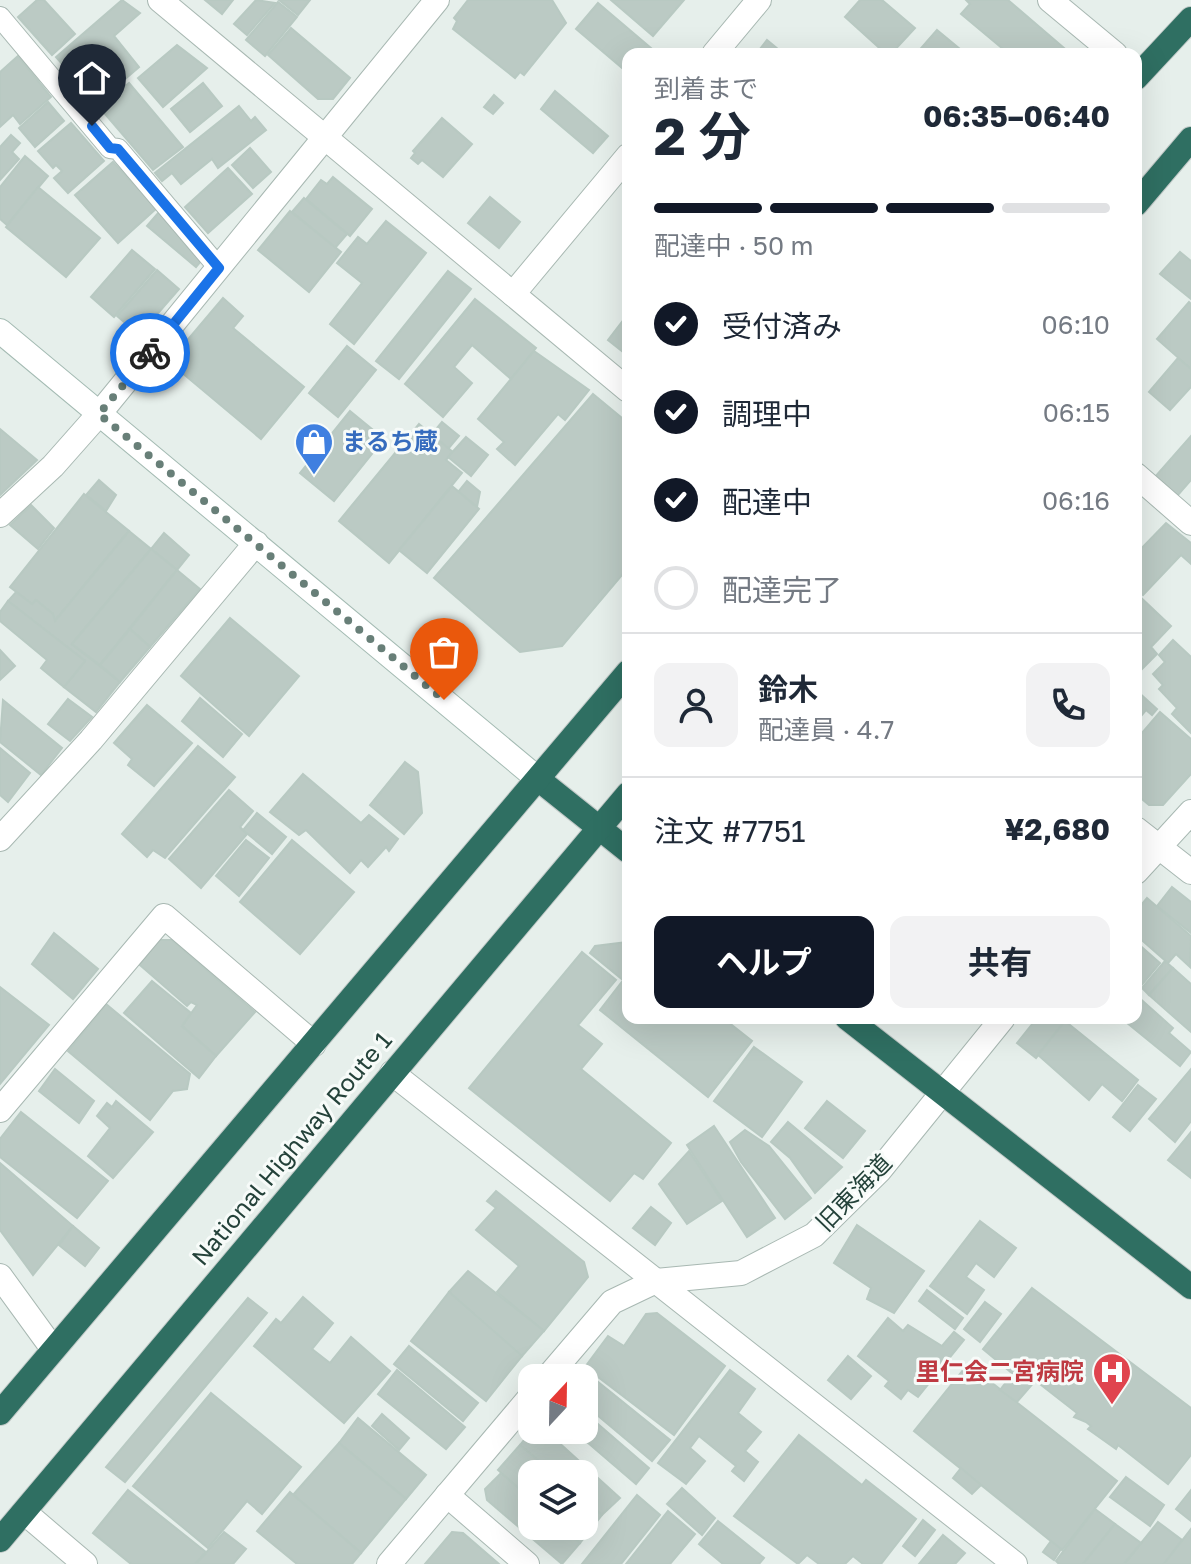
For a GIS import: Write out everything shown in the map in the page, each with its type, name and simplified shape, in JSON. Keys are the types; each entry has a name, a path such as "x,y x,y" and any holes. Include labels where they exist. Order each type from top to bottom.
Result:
{"highway":[{"path":"1142,70 1191,19"},
{"path":"1142,197 1191,139"},
{"name":"National Highway Route 1","path":"0,1413 622,679"},
{"path":"538,779 622,846"},
{"name":"National Highway Route 1","path":"0,1540 622,801"},
{"path":"855,1024 1191,1287"}],"street":[{"path":"160,0 323,139 622,385"},
{"path":"0,515 53,466 99,414 437,0"},
{"path":"719,48 759,0"},
{"path":"1050,0 1108,48"},
{"path":"513,294 622,163"},
{"path":"0,331 538,779"},
{"path":"1142,480 1191,523"},
{"path":"0,839 91,740 256,543"},
{"path":"1142,865 1191,812"},
{"path":"1142,834 1191,872"},
{"path":"0,1110 164,916 314,1044"},
{"name":"旧東海道","path":"559,1364 612,1302 656,1281 741,1273 814,1235 879,1171 998,1024"},
{"path":"392,1073 1015,1564"},
{"path":"0,1276 53,1349"},
{"path":"389,1564 518,1411"},
{"path":"447,1495 527,1564"},
{"path":"24,1512 85,1564"}],"lane":[{"path":"0,17 110,148 118,149 219,268"}],"building":[{"path":"37,0 44,0 75,34 52,55 18,17"},
{"path":"122,0 140,13 114,36 139,67 97,103 56,57"},
{"path":"205,0 233,0 222,14"},
{"path":"256,0 275,3 247,35 234,24"},
{"path":"279,0 310,0 298,15"},
{"path":"468,0 552,0 566,23 524,75 520,72 515,78 453,29 457,21 454,18"},
{"path":"611,0 684,0 653,36"},
{"path":"860,0 882,0 915,28 897,48 879,48 845,17"},
{"path":"966,0 1008,0 1064,48 1002,48 961,14 970,4"},
{"path":"278,2 297,17 265,56 246,40"},
{"path":"598,3 651,48 622,48 622,68 576,29"},
{"path":"291,28 350,78 333,99 318,99 268,55"},
{"path":"937,30 959,48 921,48"},
{"path":"767,40 777,48 761,48"},
{"path":"177,45 207,68 163,107 138,78"},
{"path":"18,56 51,97 20,124 13,115 0,127 0,72"},
{"path":"129,83 183,147 153,170 100,108"},
{"path":"203,83 222,106 190,132 171,109"},
{"path":"555,91 608,136 593,153 541,109"},
{"path":"494,95 503,103 493,114 484,107"},
{"path":"48,102 64,121 35,147 19,128"},
{"path":"239,106 251,121 255,117 266,130 218,168 212,159 181,184 172,173 162,181 155,173"},
{"path":"442,118 472,144 443,177 422,160 418,164 411,158 415,153 413,151"},
{"path":"71,123 104,161 68,193 54,178 62,171 56,165 53,168 38,151"},
{"path":"11,135 20,143 12,152 19,159 0,180 0,147"},
{"path":"250,148 271,172 253,188 232,165"},
{"path":"25,156 48,176 7,225 0,219 0,187"},
{"path":"113,162 157,208 118,243 75,195"},
{"path":"228,168 252,194 208,233 185,207"},
{"path":"333,177 372,209 350,236 306,199 321,180 327,184"},
{"path":"38,187 100,238 66,277 6,227"},
{"path":"490,197 520,222 499,248 468,223"},
{"path":"304,198 347,234 335,248 292,212"},
{"path":"290,211 341,252 309,292 258,250"},
{"path":"159,212 201,261 196,267 147,226"},
{"path":"386,221 426,253 354,344 330,324 362,283 337,263 358,237 367,244"},
{"path":"132,250 155,269 114,317 91,297"},
{"path":"1180,252 1191,261 1191,299 1160,274"},
{"path":"157,270 179,289 139,335 117,316"},
{"path":"448,271 471,289 399,379 376,361"},
{"path":"223,298 243,316 233,328 304,387 261,439 169,362"},
{"path":"475,299 536,348 511,379 472,345 454,367 472,383 443,417 405,384"},
{"path":"1189,302 1191,304 1191,369 1157,339"},
{"path":"622,322 622,351 608,340"},
{"path":"347,346 376,370 338,417 309,393"},
{"path":"534,351 589,390 565,420 558,414 515,465 497,449 504,442 478,419"},
{"path":"1178,358 1191,369 1191,387 1170,410 1149,392"},
{"path":"593,394 622,418 622,575 562,646 520,652 434,578"},
{"path":"350,411 384,439 334,501 300,473"},
{"path":"442,422 459,436 448,449 431,435"},
{"path":"419,424 453,452 446,460 462,473 389,563 339,521"},
{"path":"0,429 37,460 0,495"},
{"path":"1191,436 1191,480 1177,496 1155,477"},
{"path":"466,437 488,455 471,476 448,457"},
{"path":"99,480 116,495 106,511 86,495"},
{"path":"467,481 480,492 477,507 458,492"},
{"path":"452,486 479,509 427,573 399,550"},
{"path":"84,494 129,531 55,621 53,614 36,600 32,604 10,587"},
{"path":"31,505 54,528 38,549 10,525"},
{"path":"1166,523 1191,543 1191,564 1181,555 1143,595 1142,548"},
{"path":"129,531 151,549 72,644 120,682 96,712 64,687 85,661 8,601 16,592 32,604 36,600 53,614 55,621"},
{"path":"164,533 189,555 177,570 151,549"},
{"path":"151,549 177,570 100,665 72,644"},
{"path":"177,570 200,589 150,647 130,629"},
{"path":"1142,599 1171,626 1151,647 1157,654 1142,669"},
{"path":"8,601 85,661 64,687 41,668 47,660 0,621 0,612"},
{"path":"230,618 299,676 249,736 181,676"},
{"path":"130,629 150,647 120,682 100,665"},
{"path":"1173,640 1191,657 1191,733 1172,714 1177,708 1159,689 1163,685 1153,674 1165,662 1159,655"},
{"path":"0,650 15,666 0,680"},
{"path":"1142,695 1157,709 1152,715 1146,710 1142,715"},
{"path":"200,698 242,734 223,757 182,721"},
{"path":"68,699 92,717 70,741 48,724"},
{"path":"3,700 62,748 41,775 0,742"},
{"path":"147,705 192,743 154,786 128,765 132,759 114,743"},
{"path":"1160,712 1191,739 1191,774 1163,805 1149,805 1142,799 1142,733"},
{"path":"198,746 235,777 165,858 153,850 147,857 122,834"},
{"path":"0,748 30,773 8,802 0,795"},
{"path":"405,762 418,772 422,813 404,834 370,805"},
{"path":"303,774 361,823 369,815 398,839 389,851 386,847 368,867 361,860 350,873 306,830 299,835 270,812"},
{"path":"229,790 253,811 240,827 247,834 201,888 169,859"},
{"path":"257,813 286,837 272,854 243,830"},
{"path":"246,840 269,858 239,896 216,876"},
{"path":"292,840 354,892 300,954 240,902"},
{"path":"1172,887 1191,902 1191,933 1157,906"},
{"path":"1147,898 1191,936 1190,967 1176,954 1168,963 1142,940 1142,904"},
{"path":"54,933 98,969 73,999 32,964"},
{"path":"158,940 172,940 255,1012 216,1056 182,1026 197,1005 191,1002 187,1006 140,965"},
{"path":"622,943 622,979 590,953 595,946"},
{"path":"1142,947 1160,963 1142,985"},
{"path":"582,952 616,980 578,1025 602,1044 581,1069 671,1143 643,1179 634,1173 610,1201 469,1088"},
{"path":"1165,961 1173,968 1149,995 1142,988"},
{"path":"1173,968 1191,984 1191,1032 1149,995"},
{"path":"152,981 191,1013 182,1026 216,1056 199,1078 124,1013"},
{"path":"622,982 622,1024 731,1024 752,1041 708,1097 600,1010"},
{"path":"0,987 49,1025 0,1084"},
{"path":"1142,1000 1173,1028 1169,1033 1191,1052 1180,1066 1128,1024 1142,1024"},
{"path":"106,1004 190,1074 187,1089 173,1091 150,1120 68,1051"},
{"path":"1032,1024 1063,1024 1036,1058 1017,1043"},
{"path":"1063,1024 1069,1024 1138,1080 1122,1101 1102,1084 1089,1100 1038,1055"},
{"path":"754,1047 802,1082 762,1137 714,1101"},
{"path":"55,1069 94,1101 79,1123 39,1091"},
{"path":"1191,1069 1191,1121 1175,1142 1149,1119"},
{"path":"1138,1085 1156,1099 1130,1131 1113,1117"},
{"path":"116,1101 153,1132 113,1178 88,1156 110,1128 97,1116 107,1103 112,1107"},
{"path":"827,1101 865,1131 843,1158 805,1128"},
{"path":"21,1112 108,1181 77,1218 0,1157 0,1139"},
{"path":"788,1122 842,1167 815,1193 790,1158 771,1142"},
{"path":"714,1126 775,1218 747,1237 687,1145"},
{"path":"745,1130 769,1146 811,1198 785,1219 741,1162 730,1142"},
{"path":"1191,1132 1191,1178 1168,1160"},
{"path":"689,1151 722,1201 687,1224 659,1184"},
{"path":"0,1163 73,1226 33,1275 0,1230"},
{"path":"496,1191 584,1262 588,1277 544,1331 497,1292 519,1266 476,1230 496,1208 487,1201"},
{"path":"651,1207 671,1223 655,1245 633,1228"},
{"path":"980,1221 1016,1248 994,1277 976,1263 966,1277 984,1290 967,1314 930,1286"},
{"path":"857,1225 924,1271 894,1313 867,1299 871,1288 834,1263"},
{"path":"73,1226 99,1248 85,1266 59,1245"},
{"path":"468,1271 544,1331 522,1356 449,1292"},
{"path":"1032,1288 1191,1408 1191,1455 1168,1484 1118,1445 1116,1449 1088,1429 1091,1426 1074,1417 1077,1413 1018,1367 1013,1374 983,1349"},
{"path":"927,1290 963,1318 955,1329 919,1301"},
{"path":"449,1292 522,1356 486,1401 411,1341"},
{"path":"303,1297 333,1323 312,1349 330,1363 351,1337 390,1371 344,1423 254,1346 276,1319 281,1323"},
{"path":"248,1298 267,1313 125,1482 106,1467"},
{"path":"985,1302 1001,1314 980,1342 964,1329"},
{"path":"657,1313 725,1366 674,1435 598,1377 598,1364 587,1364 608,1336 624,1346 646,1314"},
{"path":"888,1318 903,1331 908,1325 942,1346 954,1332 964,1340 918,1397 908,1390 901,1399 885,1386 889,1381 858,1356"},
{"path":"409,1346 478,1403 463,1421 394,1364"},
{"path":"848,1356 871,1376 851,1399 828,1380"},
{"path":"968,1364 1117,1481 1062,1550 914,1431"},
{"path":"1018,1367 1035,1381 1017,1402 1000,1390"},
{"path":"397,1370 465,1427 446,1449 378,1394"},
{"path":"730,1370 755,1389 738,1413 761,1432 745,1451 758,1462 744,1481 732,1471 736,1466 699,1436 690,1448 705,1461 686,1484 658,1463"},
{"path":"598,1382 670,1440 652,1461 598,1416"},
{"path":"211,1393 301,1467 262,1514 247,1501 208,1548 133,1486"},
{"path":"382,1414 409,1438 399,1450 372,1426"},
{"path":"358,1418 426,1475 406,1499 339,1443"},
{"path":"598,1424 649,1468 636,1484 589,1444 598,1444"},
{"path":"799,1435 862,1485 866,1480 916,1519 881,1564 863,1564 853,1556 845,1564 819,1564 807,1555 798,1564 734,1516"},
{"path":"339,1443 406,1499 361,1553 293,1495"},
{"path":"560,1444 578,1460 538,1460 520,1445"},
{"path":"520,1445 538,1460 518,1460 518,1488 498,1470"},
{"path":"961,1468 981,1485 972,1494 953,1478"},
{"path":"501,1473 518,1488 518,1526 487,1500 485,1489"},
{"path":"1126,1477 1164,1505 1150,1526 1110,1497"},
{"path":"598,1478 620,1498 602,1515 598,1512"},
{"path":"682,1488 715,1518 702,1535 667,1504"},
{"path":"128,1490 206,1552 195,1564 131,1564 93,1533"},
{"path":"1191,1490 1191,1521 1176,1509"},
{"path":"290,1492 361,1553 352,1564 297,1564 257,1531"},
{"path":"637,1495 660,1515 621,1564 582,1564"},
{"path":"1095,1509 1115,1524 1083,1564 1059,1564 1056,1561"},
{"path":"668,1511 695,1534 670,1564 626,1564"},
{"path":"923,1520 935,1530 915,1556 903,1546"},
{"path":"718,1521 764,1558 759,1564 723,1564 699,1544"},
{"path":"1158,1522 1182,1540 1164,1564 1124,1564"},
{"path":"1115,1524 1141,1543 1124,1564 1083,1564"},
{"path":"1191,1529 1191,1564 1164,1564"},
{"path":"224,1532 246,1549 233,1564 196,1564"},
{"path":"452,1532 463,1533 499,1564 425,1564"},
{"path":"943,1535 965,1553 955,1564 919,1564"},
{"path":"534,1540 577,1540 580,1543 562,1564"},
{"path":"1051,1541 1061,1549 1054,1560 1043,1552"}],"way so far":[{"path":"150,353 99,414 444,700"}],"place":[{"name":"まるち蔵","path":"314,476"},
{"name":"里仁会二宮病院","path":"1112,1406"}],"route":[{"path":"92,126 110,148 118,149 219,268 150,353"}]}
